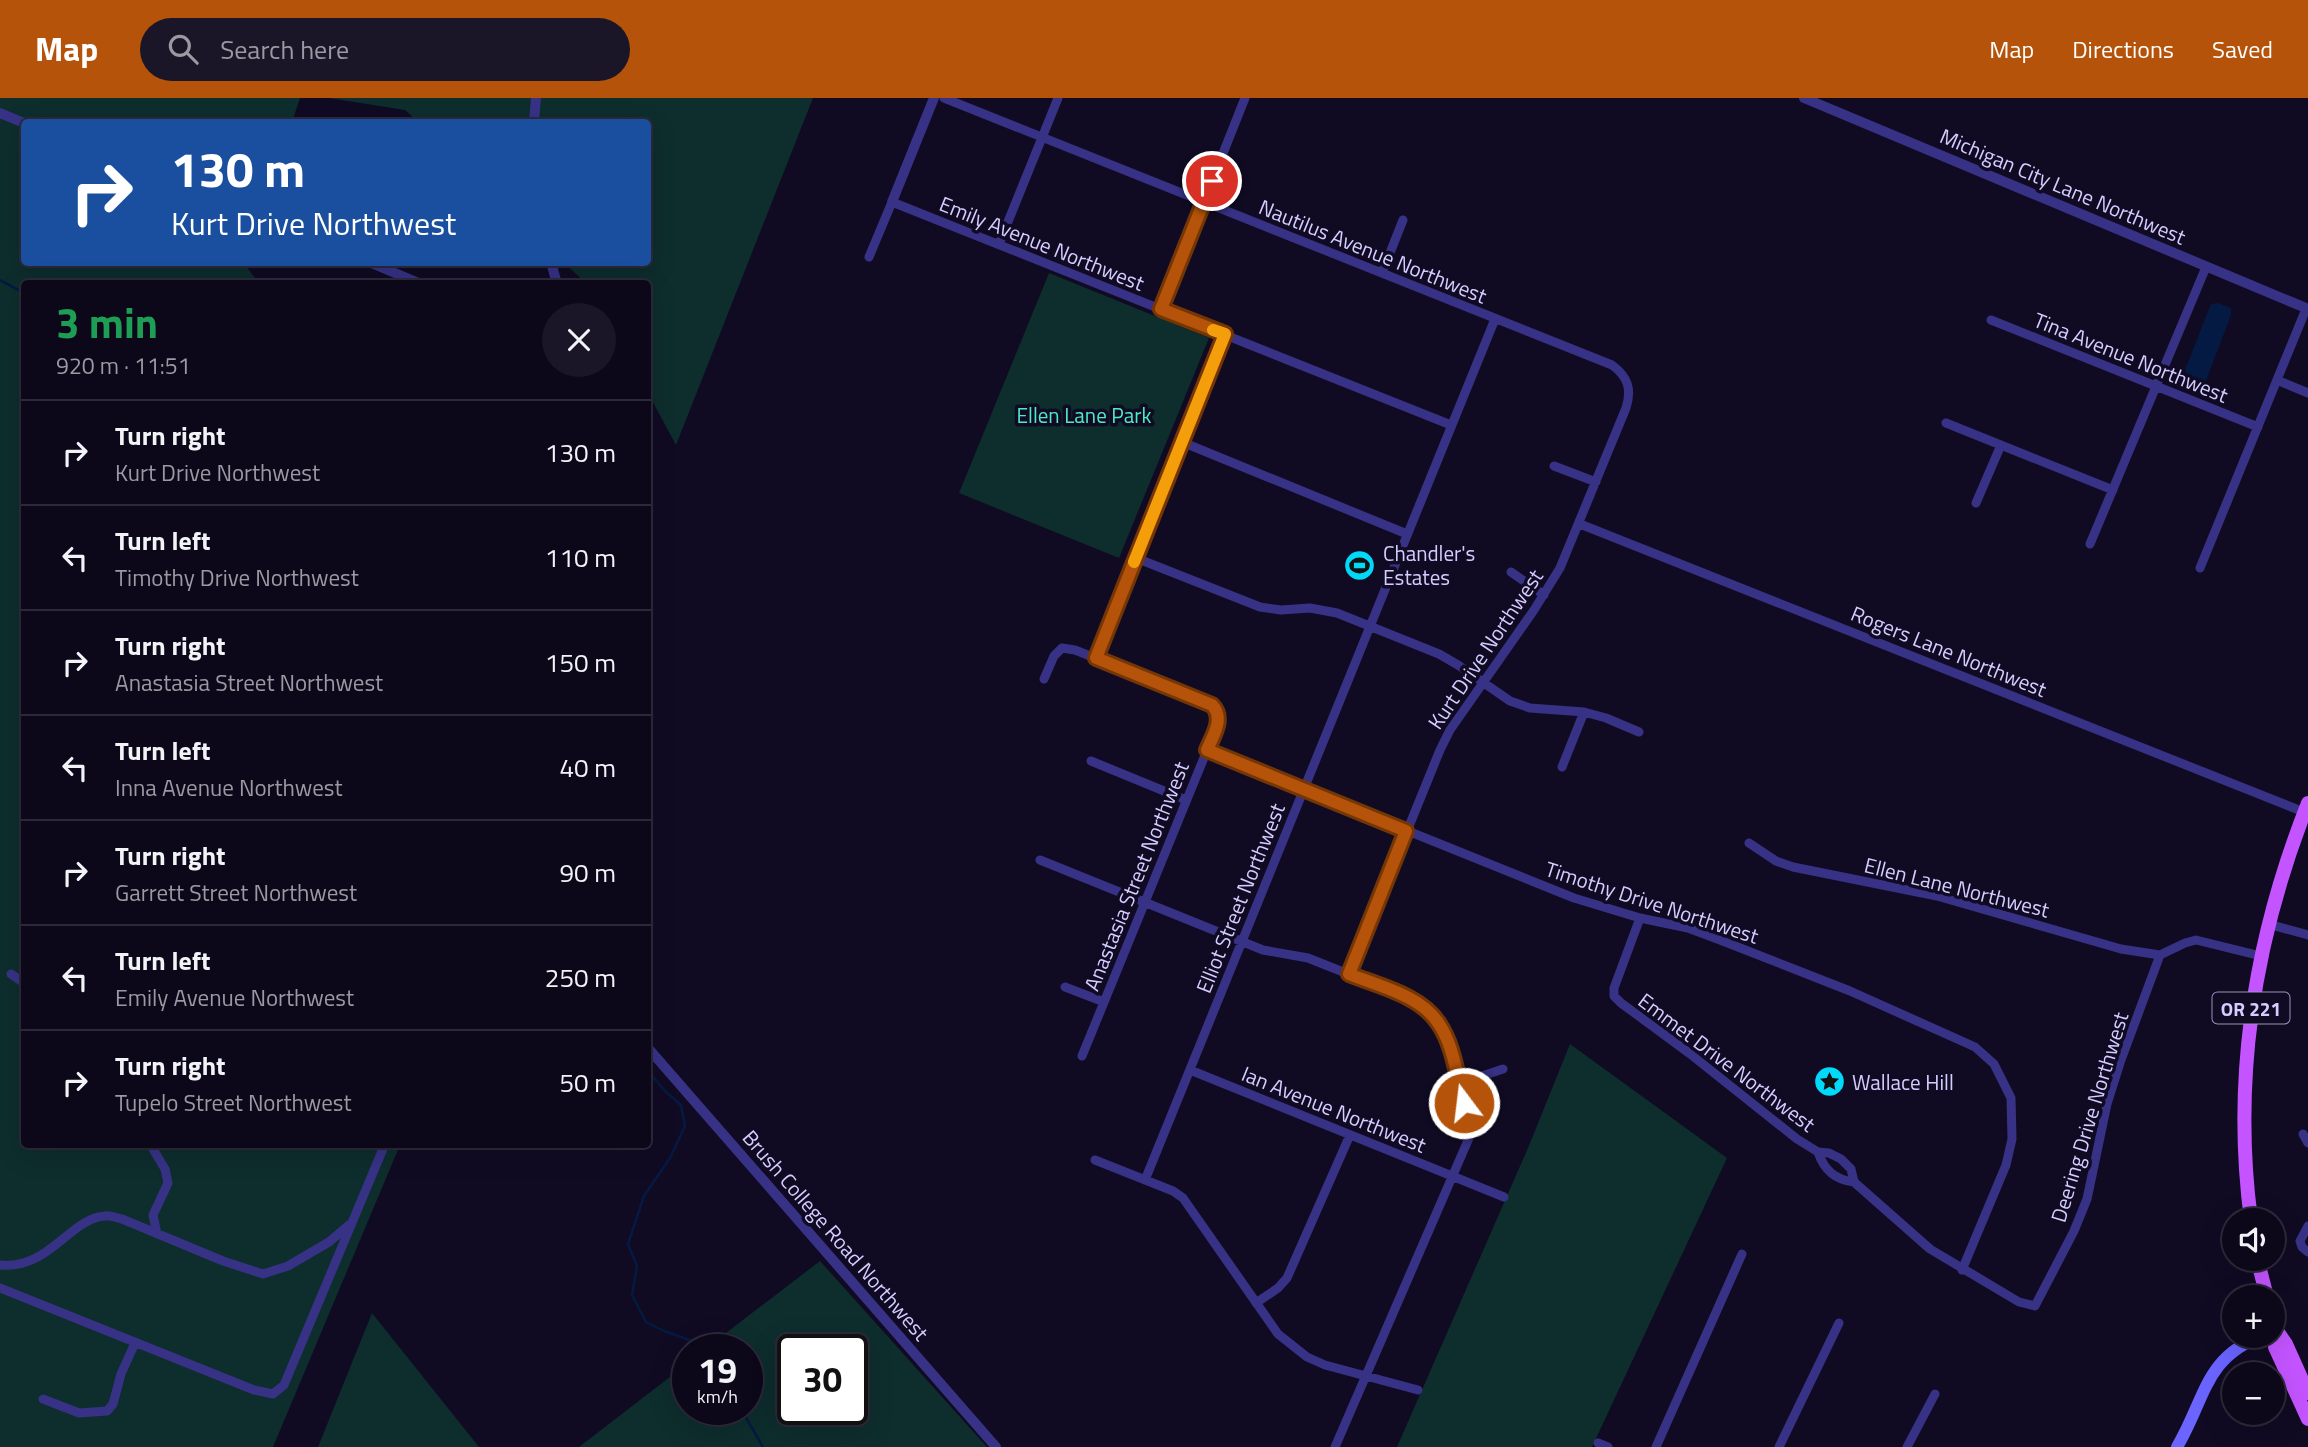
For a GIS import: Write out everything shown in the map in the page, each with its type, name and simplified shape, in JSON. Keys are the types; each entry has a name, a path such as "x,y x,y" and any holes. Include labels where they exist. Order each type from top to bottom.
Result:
{"main road":[{"name":"OR 221","path":"2250,1208 2244,1150 2245,1062 2252,1000 2268,924 2306,808"},
{"path":"2285,1343 2308,1393"},
{"path":"2178,1447 2208,1383 2223,1359 2237,1348"},
{"path":"2275,1348 2308,1419"}],"street":[{"path":"534,119 536,98"},
{"path":"869,257 934,98"},
{"name":"Nautilus Avenue Northwest","path":"944,98 1612,365 1628,382"},
{"path":"999,244 1058,98"},
{"path":"1161,309 1245,98"},
{"name":"Michigan City Lane Northwest","path":"1804,98 2307,309"},
{"path":"0,113 21,122"},
{"name":"Emily Avenue Northwest","path":"892,202 1451,425"},
{"path":"1382,273 1403,220"},
{"path":"378,266 412,280"},
{"path":"2090,544 2206,267"},
{"path":"2200,568 2307,309"},
{"name":"Elliot Street Northwest","path":"1145,1180 1495,318"},
{"name":"Tina Avenue Northwest","path":"1991,320 2258,427"},
{"path":"1044,679 1054,656 1062,648 1096,658 1225,334"},
{"path":"2277,380 2308,393"},
{"name":"Kurt Drive Northwest","path":"1349,974 1450,730 1560,568 1626,408 1630,394 1628,382"},
{"path":"1946,423 2113,489"},
{"path":"1182,442 1407,534"},
{"path":"1976,503 2001,445"},
{"path":"1555,466 1596,482"},
{"name":"Rogers Lane Northwest","path":"1580,524 2306,808"},
{"path":"1136,558 1260,607 1281,610 1323,609 1369,626 1439,654 1510,701 1530,708 1584,712 1639,732"},
{"path":"1511,572 1544,595"},
{"name":"Anastasia Street Northwest","path":"1082,1056 1219,721 1217,710 1206,702 1096,658"},
{"path":"1562,767 1584,712"},
{"name":"Timothy Drive Northwest","path":"1207,750 1574,898 1640,918 1688,928 1850,991 1975,1047 1994,1064 2011,1098 2012,1139 2006,1165 1962,1270"},
{"path":"1091,761 1186,800"},
{"name":"Ellen Lane Northwest","path":"1749,843 1776,861 1793,867 1937,896 2121,949 2160,955"},
{"path":"1040,860 1263,950 1308,958 1410,999 1426,1010 1439,1024 1469,1122 1469,1138 1335,1447"},
{"name":"Emmet Drive Northwest","path":"1640,918 1614,988 1614,996 1777,1124 1818,1152 1829,1153 1841,1159 1851,1169 1854,1181"},
{"path":"2268,924 2308,935"},
{"path":"2160,955 2196,940 2261,956"},
{"name":"Deering Drive Northwest","path":"2035,1306 2074,1231 2087,1199 2107,1104 2160,955"},
{"path":"11,974 21,981"},
{"path":"1065,987 1104,1002"},
{"name":"Brush College Road Northwest","path":"651,1051 996,1447"},
{"path":"1458,1084 1503,1069"},
{"name":"Ian Avenue Northwest","path":"1190,1070 1504,1197"},
{"path":"1256,1303 1278,1288 1287,1278 1350,1135"},
{"path":"152,1148 165,1169 168,1183 153,1215 157,1234"},
{"path":"0,1288 264,1394 273,1394 284,1385 383,1148"},
{"name":"Emmet Drive Northwest","path":"1818,1152 1828,1171 1836,1177 1854,1181 1908,1232 1962,1270 2019,1302 2035,1306"},
{"path":"1095,1160 1183,1198 1278,1334 1307,1357 1325,1365 1418,1390"},
{"path":"0,1265 14,1266 38,1257 88,1222 104,1216 122,1219 223,1261 263,1274 288,1266 329,1242 353,1222"},
{"path":"2308,1226 2300,1241 2308,1252"},
{"path":"1656,1447 1742,1254"},
{"path":"1779,1447 1839,1323"},
{"path":"43,1399 79,1413 107,1411 113,1404 121,1374 135,1343"},
{"path":"1907,1447 1935,1394"},
{"path":"1598,1443 1608,1447"}],"green space":[{"path":"0,98 300,98 293,119 21,119 21,266 249,266 248,269 257,280 21,280 21,1148 399,1148 273,1447 0,1447"},
{"path":"329,98 813,98 676,445 651,399 651,280 583,280 567,266 651,266 651,119 415,119 405,110"},
{"name":"Ellen Lane Park","path":"1049,273 1209,338 1119,558 959,493"},
{"name":"Chandler's Estates","path":"1352,553 1375,562 1369,578 1345,568"},
{"path":"1570,1044 1727,1158 1592,1447 1397,1447 1528,1148"},
{"path":"820,1261 987,1447 579,1447 672,1375 672,1425 763,1425 763,1334 725,1334"},
{"path":"372,1313 479,1447 318,1447"}],"water":[{"path":"2218,303 2231,308 2231,315 2205,383 2186,380 2183,375 2211,304"}],"waterway":[{"path":"0,280 21,291"},
{"path":"651,1075 681,1105 685,1126 670,1158 644,1196 628,1244 637,1266 632,1295 646,1322 673,1334"},
{"path":"750,1425 763,1447"}],"slow traffic":[{"path":"1134,562 1225,334 1213,330"}],"place":[{"name":"Chandler's Estates","path":"1360,565"},
{"name":"Wallace Hill","path":"1829,1082"}],"route":[{"path":"1212,181 1161,309 1225,334 1096,658 1212,705 1217,710 1219,721 1207,750 1406,831 1349,974 1410,999 1426,1010 1439,1024 1448,1044 1464,1103"}]}
